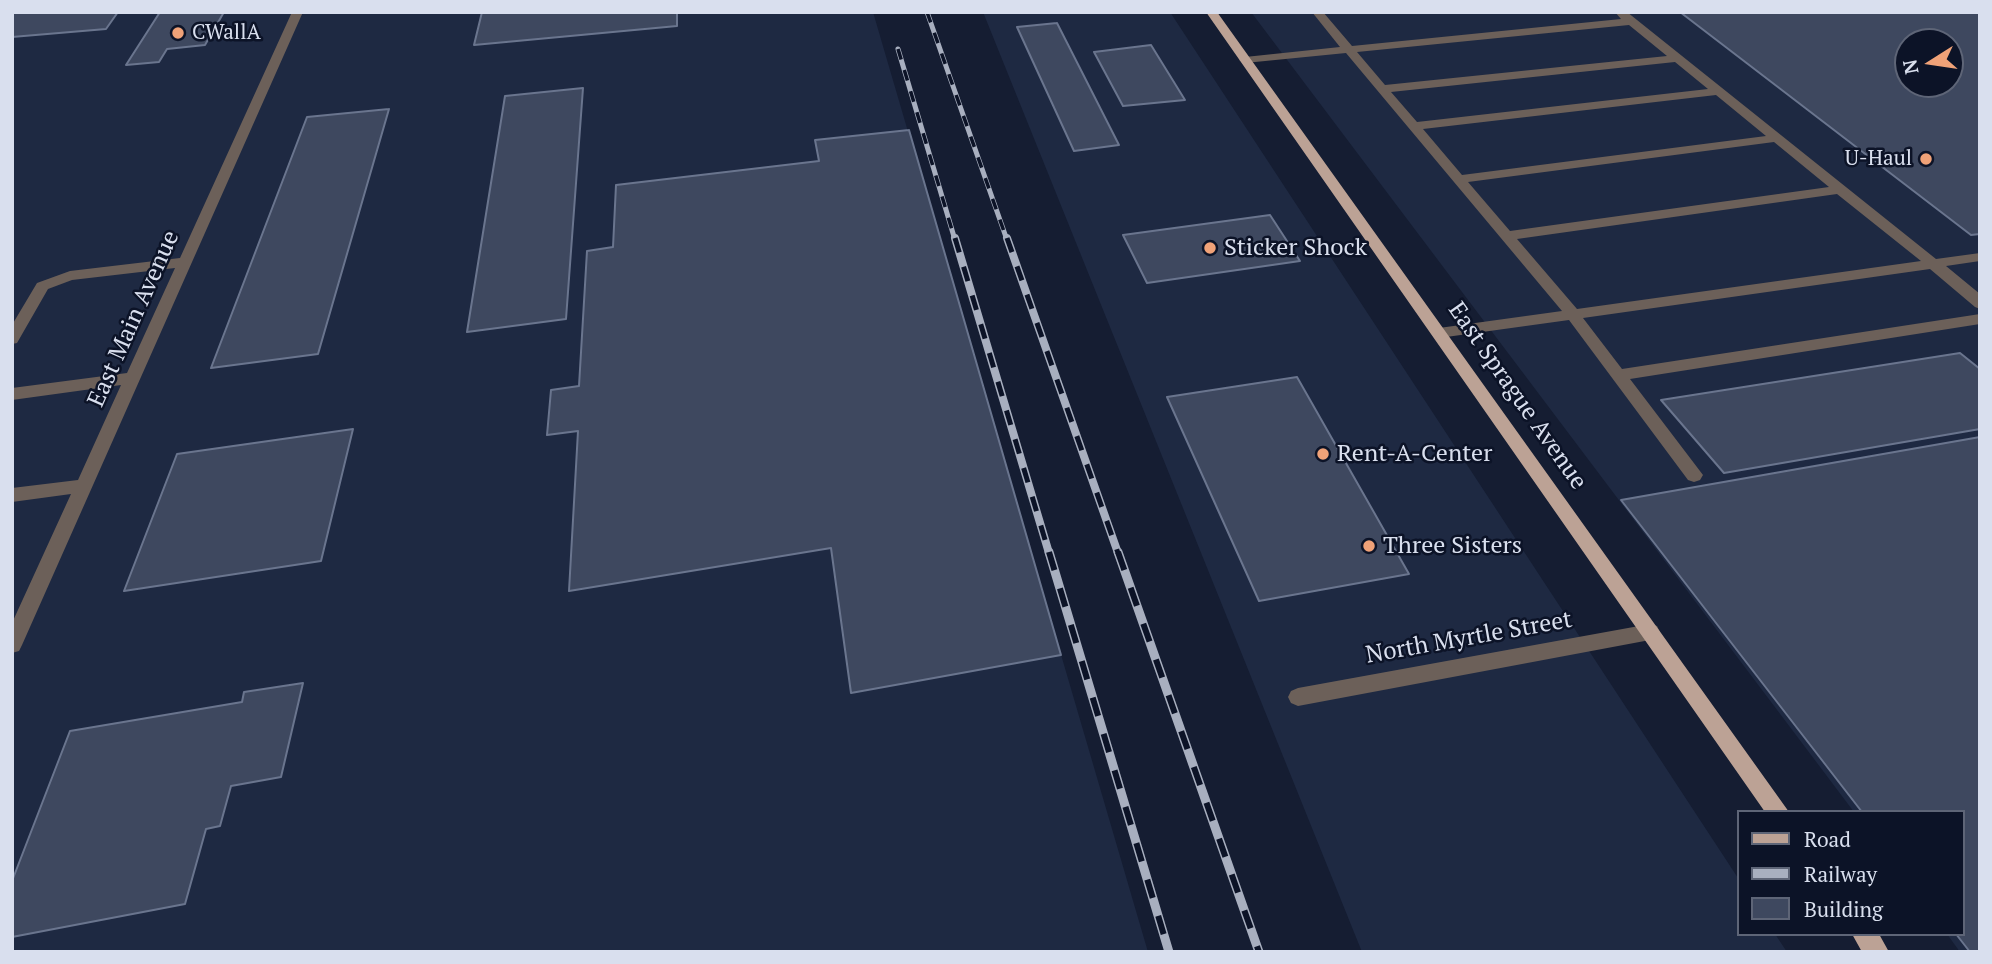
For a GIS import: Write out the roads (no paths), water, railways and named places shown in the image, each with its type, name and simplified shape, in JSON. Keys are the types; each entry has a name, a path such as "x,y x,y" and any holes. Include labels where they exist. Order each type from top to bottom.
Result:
{"main road":[{"name":"East Sprague Avenue","path":"1211,12 1776,810"},
{"path":"1865,936 1877,952"}],"street":[{"name":"East Main Avenue","path":"12,645 298,12"},
{"path":"1317,12 1572,313 1694,475"},
{"path":"1620,12 1980,304"},
{"path":"1245,60 1631,21"},
{"path":"1384,89 1677,58"},
{"path":"1416,126 1718,91"},
{"path":"1460,179 1777,138"},
{"path":"1507,236 1841,189"},
{"path":"1439,333 1980,257"},
{"path":"12,339 42,286 70,276 185,262"},
{"path":"1618,375 1980,319"},
{"path":"12,394 134,378"},
{"path":"12,495 85,485"},
{"name":"North Myrtle Street","path":"1298,696 1650,632"}],"railway":[{"path":"927,12 1007,240"},
{"path":"898,49 955,240"},
{"path":"955,238 1049,553"},
{"path":"1007,238 1118,553"},
{"path":"1049,552 1169,952"},
{"path":"1118,552 1259,952"}],"place":[{"name":"CWallA","path":"178,33"},
{"name":"U-Haul","path":"1926,159"},
{"name":"Sticker Shock","path":"1210,248"},
{"name":"Rent-A-Center","path":"1323,454"},
{"name":"Three Sisters","path":"1369,546"}]}
